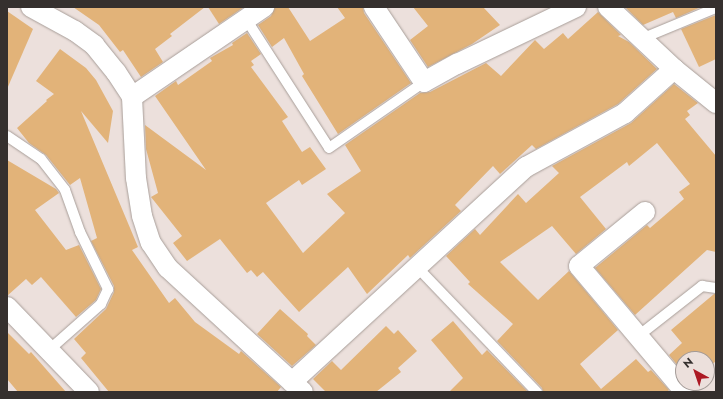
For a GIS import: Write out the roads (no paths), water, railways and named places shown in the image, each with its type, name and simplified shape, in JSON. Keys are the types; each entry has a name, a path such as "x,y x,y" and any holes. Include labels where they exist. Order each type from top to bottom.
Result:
{"street":[{"path":"31,7 69,28 94,45 116,72 132,97 136,178 142,216 151,243 168,268 296,388 416,266 526,168 625,113 674,69"},
{"path":"132,97 264,7"},
{"path":"374,7 424,82 457,64 576,7"},
{"path":"608,7 641,40 716,103"},
{"path":"645,212 579,266 637,337 685,392"},
{"path":"7,307 89,392"}],"lane":[{"path":"641,40 716,8"},
{"path":"246,19 329,148 424,82"},
{"path":"7,136 41,159 65,190 80,232 108,289 101,304 49,350"},
{"path":"416,266 537,392"},
{"path":"637,337 702,286 716,288"}]}
